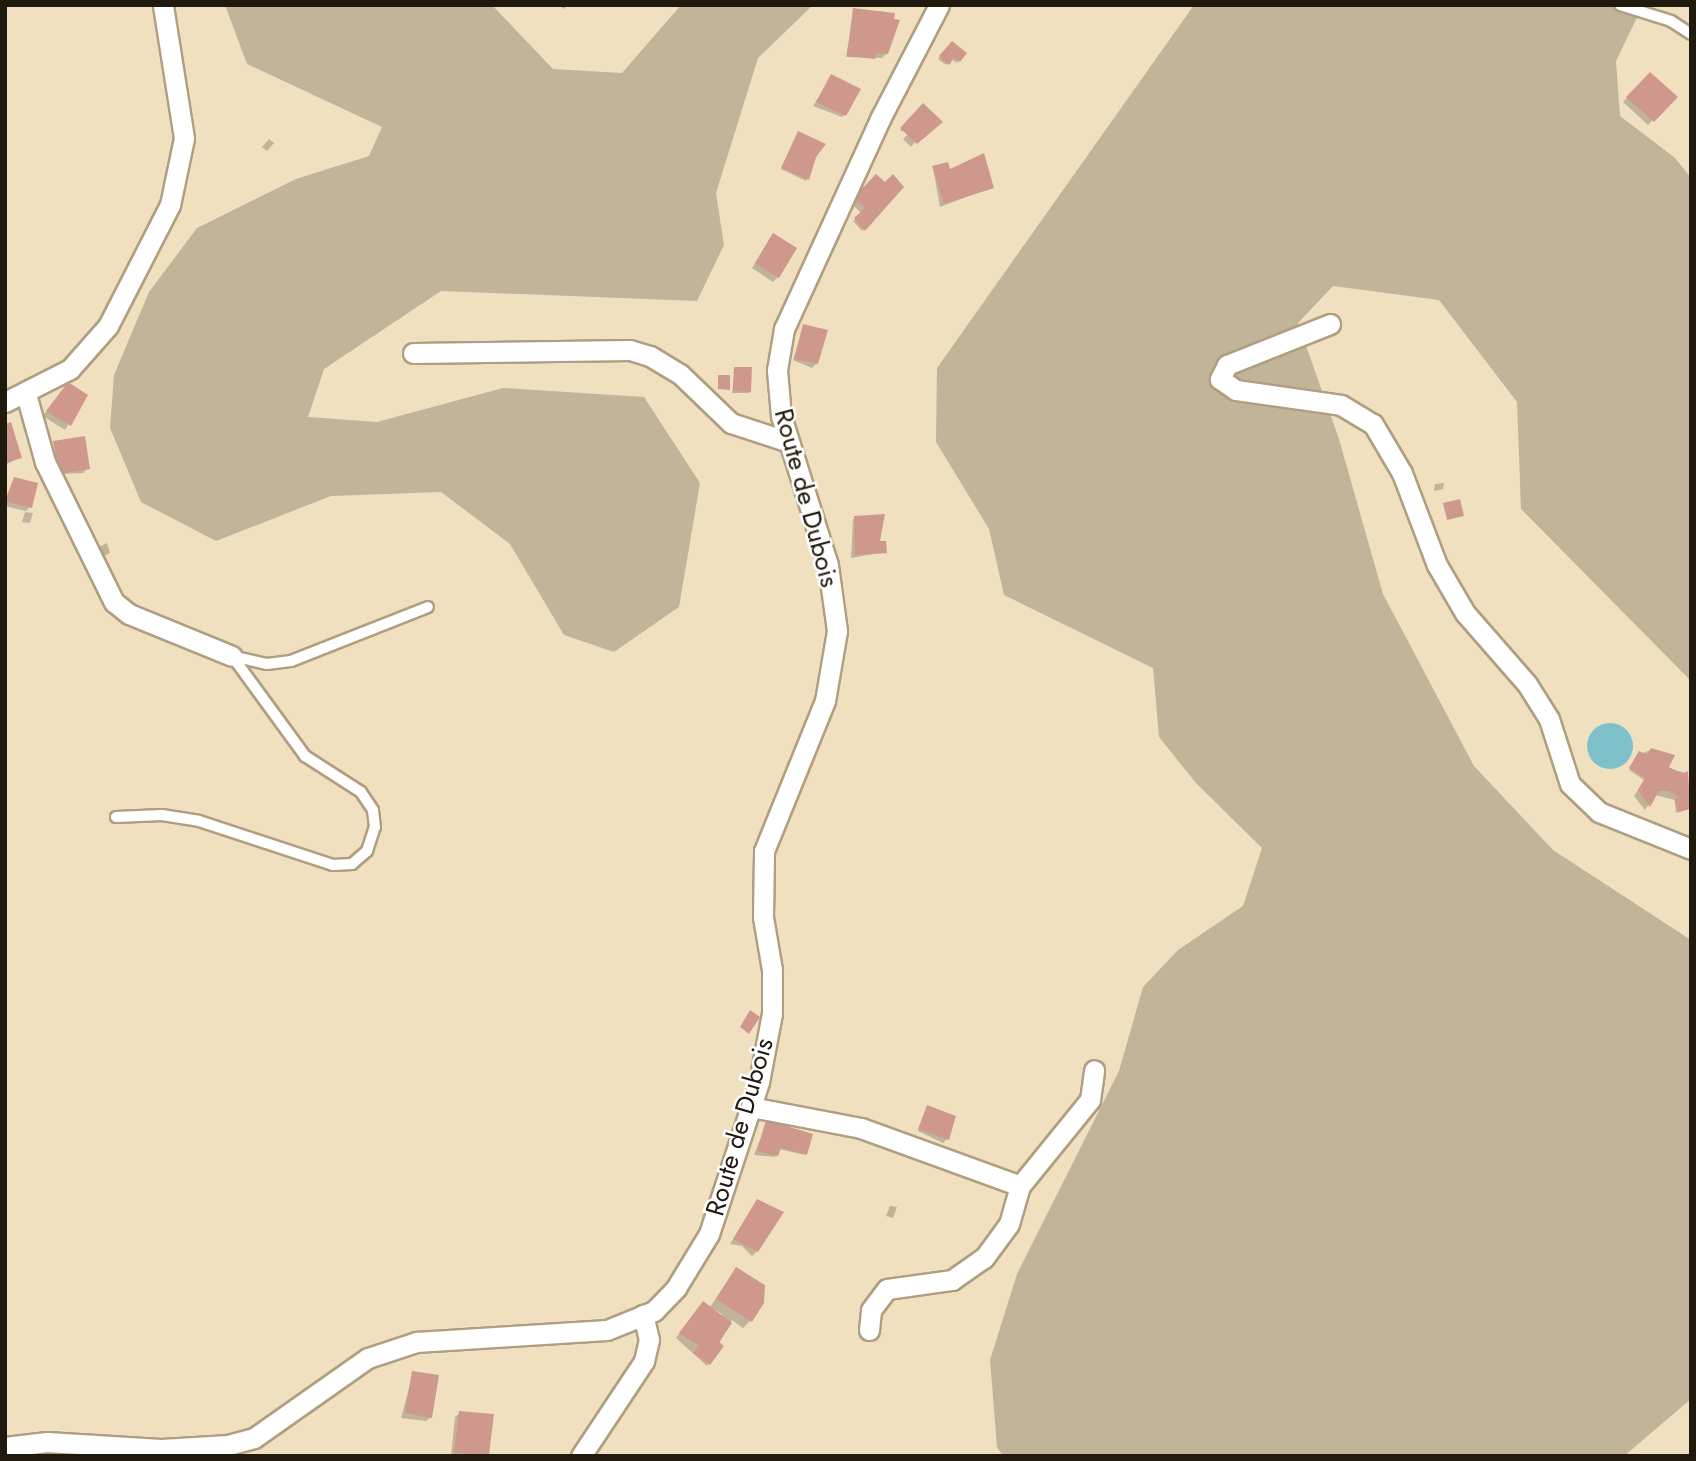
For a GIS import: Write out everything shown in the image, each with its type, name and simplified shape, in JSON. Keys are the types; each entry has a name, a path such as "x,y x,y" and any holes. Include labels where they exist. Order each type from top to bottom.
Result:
{"street":[{"path":"5,402 26,394 70,369 108,326 170,205 184,138 163,5"},
{"name":"Route de Dubois","path":"5,1447 47,1442 161,1450 229,1445 263,1432 320,1387 368,1358 416,1342 607,1330 654,1311 676,1288 709,1234 751,1107 772,1013 772,970 762,895 764,851 825,701 837,631 828,565 789,442 777,370 784,329 880,119 939,5"},
{"path":"1330,324 1227,365 1221,373 1223,384 1341,405 1373,424 1402,472 1437,565 1458,601 1527,684 1549,719 1570,784 1599,812 1691,849"},
{"path":"413,354 630,350 650,356 680,374 731,423 789,442"},
{"path":"26,394 45,462 114,602 129,614 232,656"},
{"path":"869,1330 871,1310 887,1289 952,1280 984,1258 1009,1224 1020,1186 1090,1100 1094,1070"},
{"path":"751,1107 861,1128 1020,1186"},
{"path":"581,1456 644,1361 649,1340 643,1315"}],"lane":[{"path":"1620,5 1671,21 1691,34"},
{"path":"232,656 267,664 291,661 428,607"},
{"path":"116,817 162,815 199,821 333,865 352,864 367,851 375,827 373,810 361,792 305,756 232,656"}],"shaded area":[{"path":"225,5 492,5 553,69 622,73 681,5 813,5 758,58 716,193 724,245 697,301 441,291 324,369 308,417 377,422 503,388 644,397 700,483 679,607 614,652 564,635 510,544 441,492 331,496 216,541 141,502 110,428 114,375 149,292 197,228 296,179 369,156 382,127 247,64"},
{"path":"1194,5 1643,5 1616,61 1620,116 1675,158 1691,178 1691,681 1521,509 1517,402 1439,300 1333,286 1298,323 1339,439 1383,594 1474,766 1553,850 1691,940 1691,1399 1624,1456 1003,1456 997,1447 990,1360 1017,1274 1119,1071 1143,987 1178,950 1243,906 1262,848 1196,783 1159,737 1153,668 1004,595 989,529 936,442 937,368"}],"water":[{"path":"1610,723 1626,730 1633,746 1626,762 1610,769 1594,762 1587,746 1594,730"}],"building":[{"path":"853,8 895,13 894,19 900,20 888,54 876,53 875,59 847,56"},
{"path":"952,41 967,53 960,62 954,58 949,65 939,56"},
{"path":"1650,72 1678,97 1654,122 1626,97"},
{"path":"831,74 861,89 846,116 816,102"},
{"path":"923,103 943,122 917,144 900,128"},
{"path":"798,131 826,144 816,157 809,180 781,168"},
{"path":"984,153 994,188 944,204 932,166 948,162 950,169"},
{"path":"876,174 885,182 893,174 904,187 865,231 854,218 865,208 854,197"},
{"path":"773,233 797,248 779,278 755,263"},
{"path":"803,324 828,330 818,364 794,359"},
{"path":"734,367 752,367 751,392 733,391"},
{"path":"718,375 730,375 730,390 718,389"},
{"path":"68,382 88,395 71,426 46,411"},
{"path":"11,422 22,458 5,463 5,424"},
{"path":"85,436 90,469 59,474 53,441"},
{"path":"14,477 38,483 32,508 5,501"},
{"path":"1460,499 1464,516 1447,520 1443,503"},
{"path":"885,514 880,541 886,541 887,553 855,555 854,516"},
{"path":"1651,748 1675,755 1669,767 1682,774 1688,771 1690,809 1678,812 1674,799 1680,797 1669,791 1659,791 1650,807 1638,790 1645,778 1629,768 1639,751 1647,755"},
{"path":"750,1010 760,1017 749,1034 740,1027"},
{"path":"927,1105 956,1116 949,1140 918,1129"},
{"path":"766,1120 813,1134 807,1155 781,1148 778,1156 757,1151"},
{"path":"757,1199 784,1212 758,1252 733,1239"},
{"path":"736,1267 765,1285 764,1303 752,1322 716,1299"},
{"path":"703,1301 732,1323 719,1342 724,1346 710,1365 693,1353 699,1346 679,1333"},
{"path":"412,1371 439,1375 432,1418 405,1413"},
{"path":"459,1411 494,1414 489,1455 454,1453"}]}
